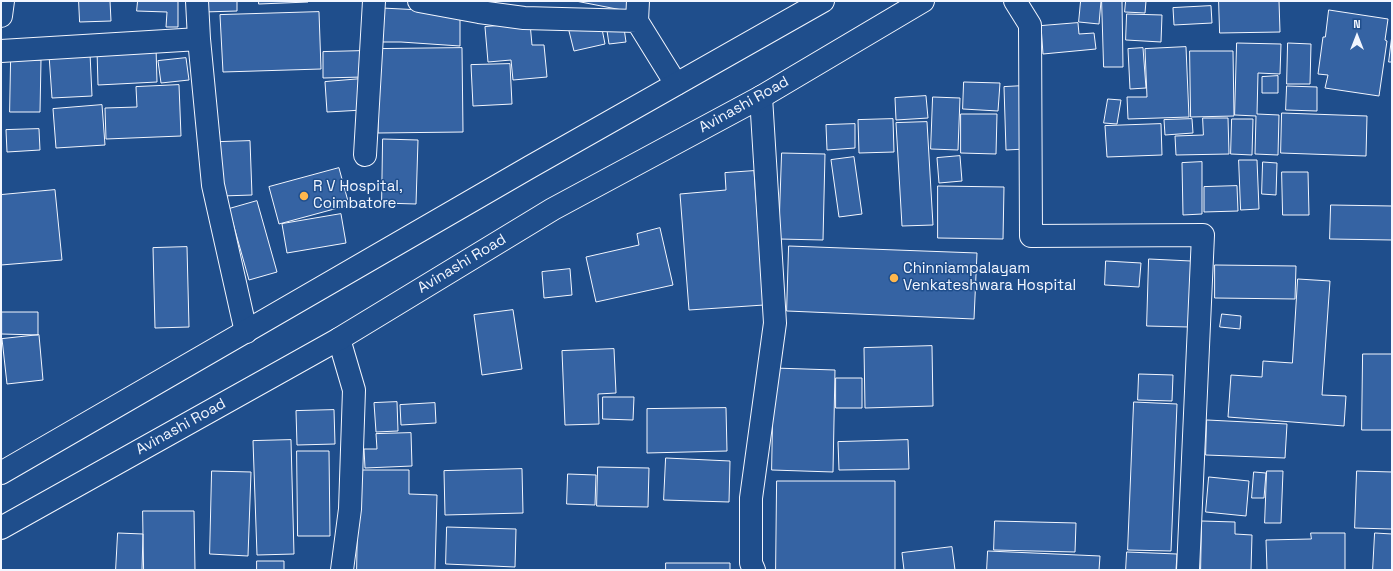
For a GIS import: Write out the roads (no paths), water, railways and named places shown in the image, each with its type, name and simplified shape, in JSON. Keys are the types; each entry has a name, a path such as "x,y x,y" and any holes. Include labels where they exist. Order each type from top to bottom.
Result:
{"street":[{"path":"1,16 3,1"},
{"path":"196,1 213,185 246,332"},
{"path":"365,155 374,1"},
{"path":"419,1 479,12 524,18 637,11 676,84"},
{"path":"1,473 676,84 823,1"},
{"name":"Avinashi Road","path":"1,528 339,339 553,209 761,97 922,1"},
{"path":"1015,1 1030,25 1031,236 1203,235 1188,570"},
{"path":"1,51 199,40"},
{"path":"754,570 751,563 751,498 775,324 761,97"},
{"path":"339,339 354,390 350,509 342,570"}],"place":[{"name":"R V Hospital, Coimbatore","path":"304,196"},
{"name":"Chinniampalayam Venkateshwara Hospital","path":"894,278"}]}
